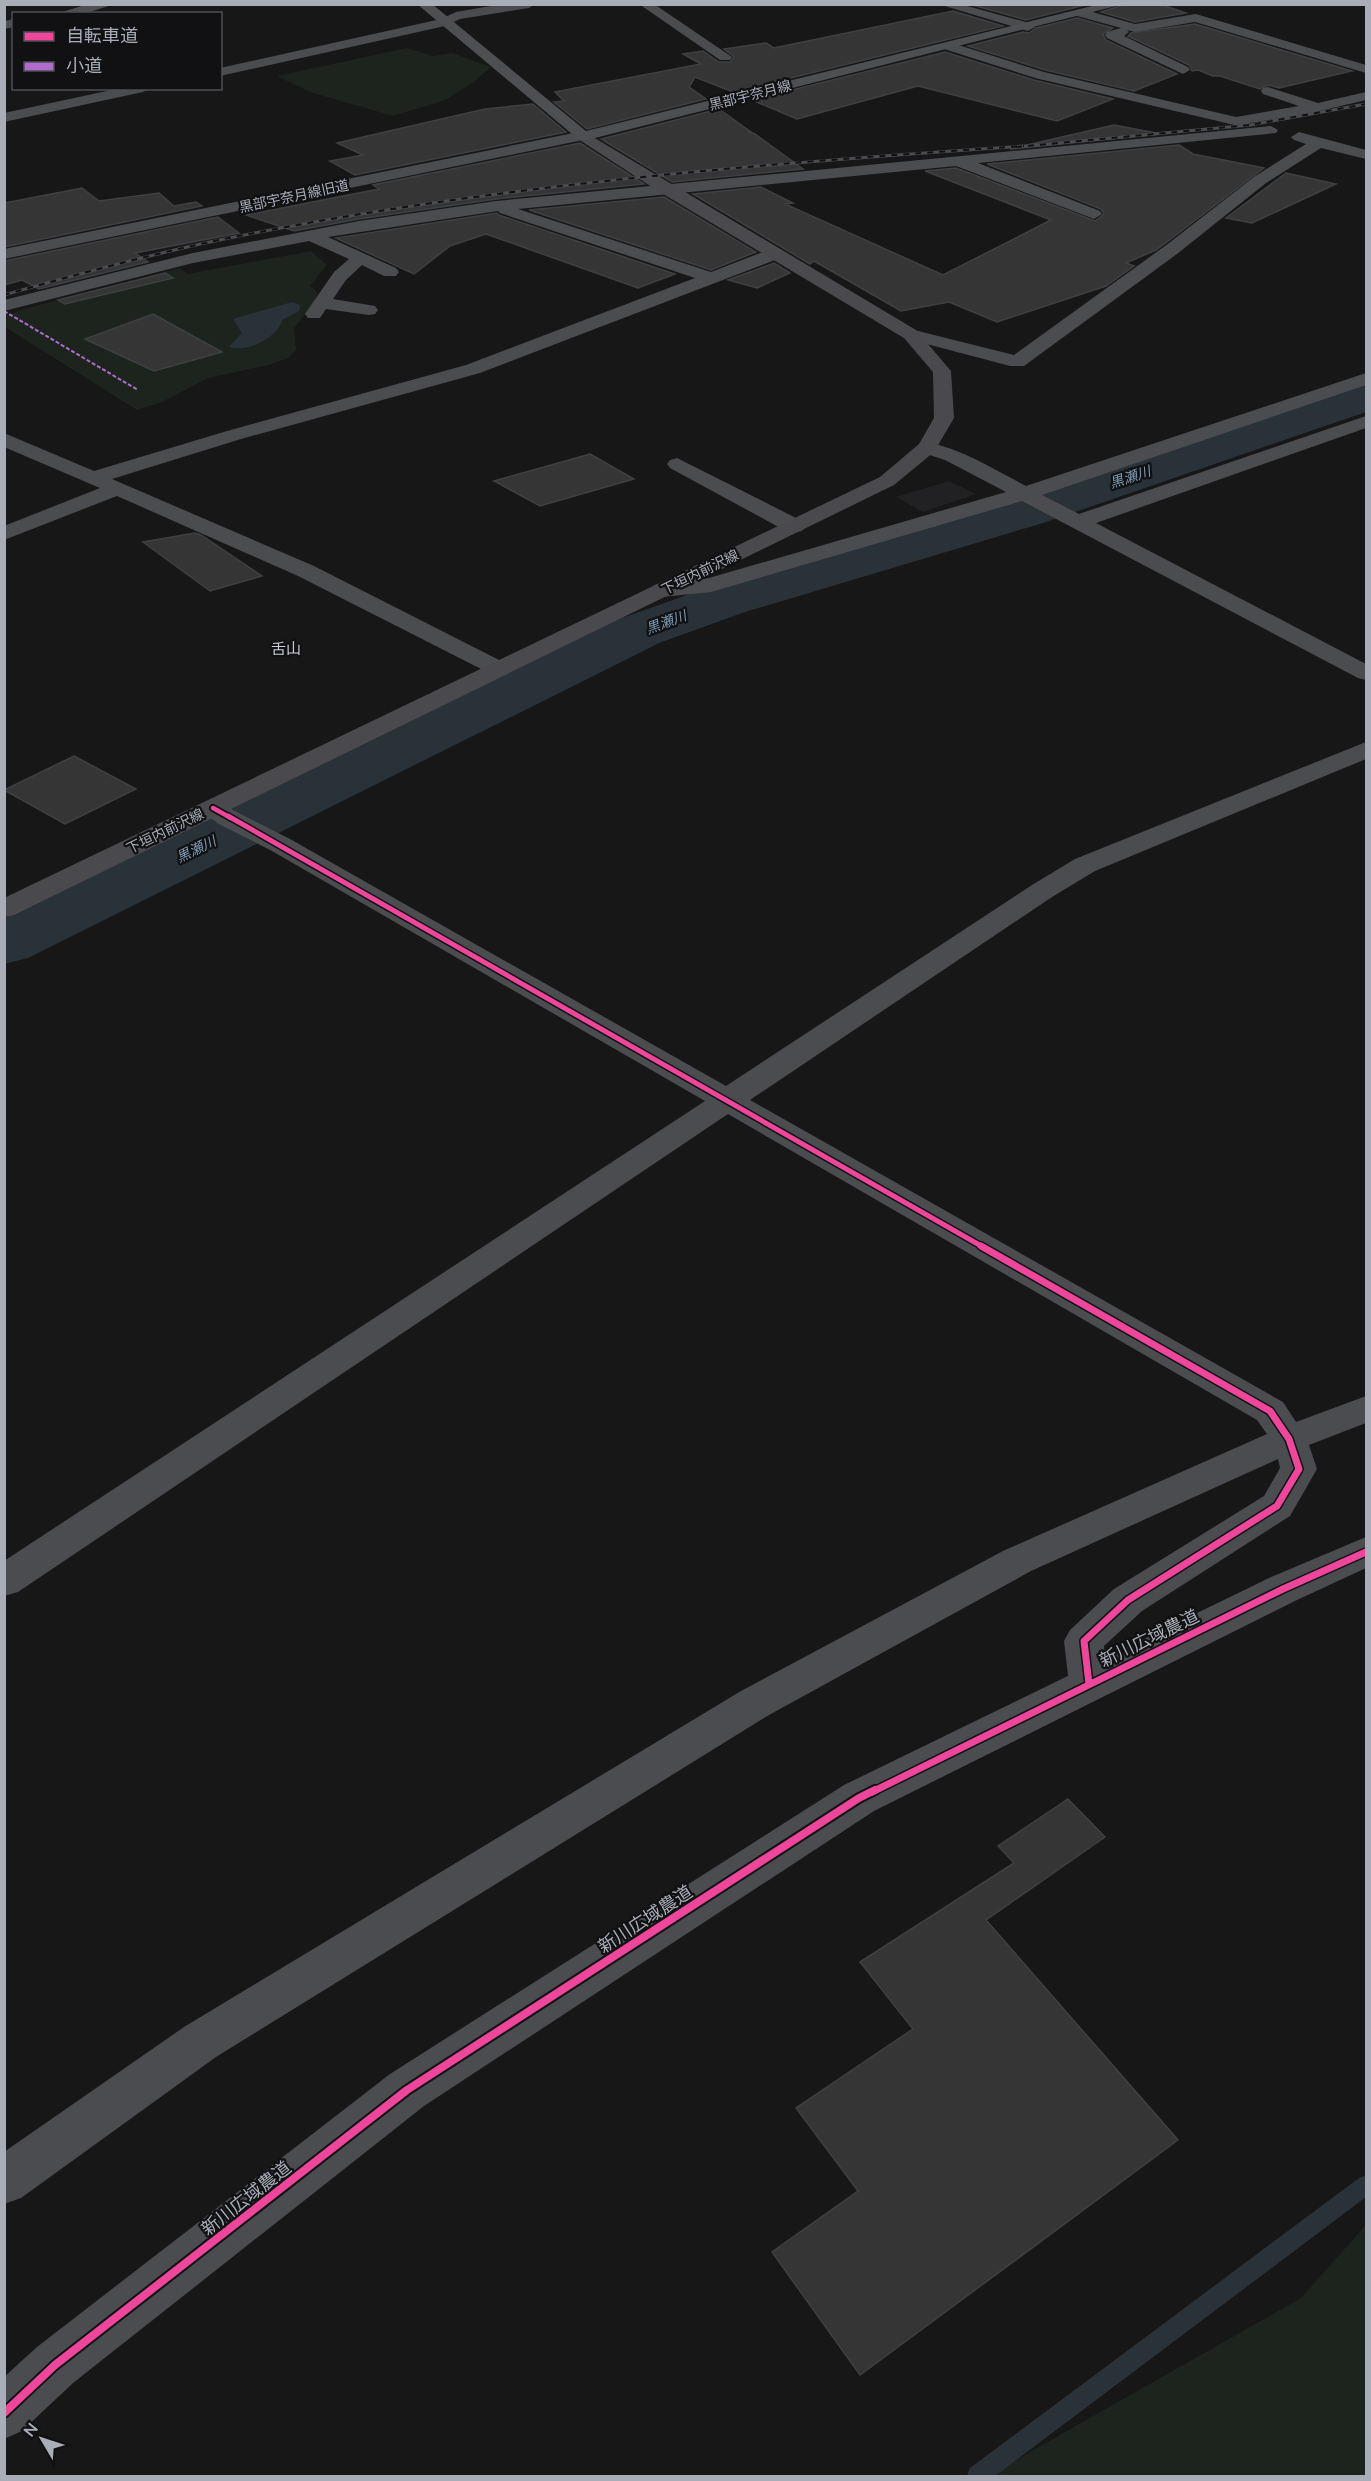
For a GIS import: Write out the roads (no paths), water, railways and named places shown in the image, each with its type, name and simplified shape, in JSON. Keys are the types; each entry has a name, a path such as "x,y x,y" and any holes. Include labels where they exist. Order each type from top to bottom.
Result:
{"main road":[{"path":"71,12 109,4"},
{"path":"423,4 583,136"},
{"name":"黒部宇奈月線","path":"583,136 1118,4"},
{"name":"下垣内前沢線","path":"4,909 220,812 497,668 887,481 927,448 944,418 942,371 910,334 664,188 583,136"}],"street":[{"path":"222,72 445,22 456,16 529,4"},
{"path":"645,4 725,57"},
{"path":"944,4 1028,27"},
{"path":"1168,10 1366,69"},
{"path":"1082,13 1135,28"},
{"path":"1183,70 1112,35 1135,28 1197,18"},
{"path":"949,46 1040,75 1366,155"},
{"path":"1308,66 1338,61"},
{"path":"4,118 134,90"},
{"path":"1268,91 1316,108"},
{"path":"1233,121 1316,108 1366,96"},
{"path":"4,306 193,258 358,226 496,206 1271,130"},
{"name":"黒部宇奈月線旧道","path":"4,254 583,136"},
{"path":"1177,139 1193,149 1215,151"},
{"path":"910,334 1017,362 1171,250 1260,180 1319,142"},
{"path":"1269,158 1290,160"},
{"path":"957,160 1094,214"},
{"path":"496,206 708,278"},
{"path":"310,235 390,272"},
{"path":"92,478 234,435 473,369 774,254"},
{"path":"359,259 340,276 318,308 369,310"},
{"path":"662,590 711,585 1023,494 1366,379"},
{"path":"1071,519 1366,422"},
{"path":"4,439 306,571 497,668"},
{"path":"927,448 952,456 1366,673"},
{"path":"677,464 794,526"},
{"path":"4,534 117,489"},
{"path":"4,1581 724,1100 1042,891 1085,865 1366,750"},
{"path":"220,812 1270,1411 1289,1439 1299,1469 1277,1506 1128,1600 1084,1641 1089,1684"},
{"path":"4,2181 200,2042 754,1703 1017,1561 1289,1439 1366,1409"},
{"name":"新川広域農道","path":"4,2413 55,2366 407,2090 860,1798 1283,1589 1366,1552"}],"waterway":[{"name":"黒瀬川","path":"4,944 639,631 726,600 1025,512 1366,397"},
{"path":"978,2476 1366,2185"}],"railway":[{"path":"1016,147 1250,125 1366,104"},
{"path":"4,295 205,243 305,223 407,207 613,180 819,161 1024,146"}],"district":[{"name":"舌山","path":"286,648"}]}
